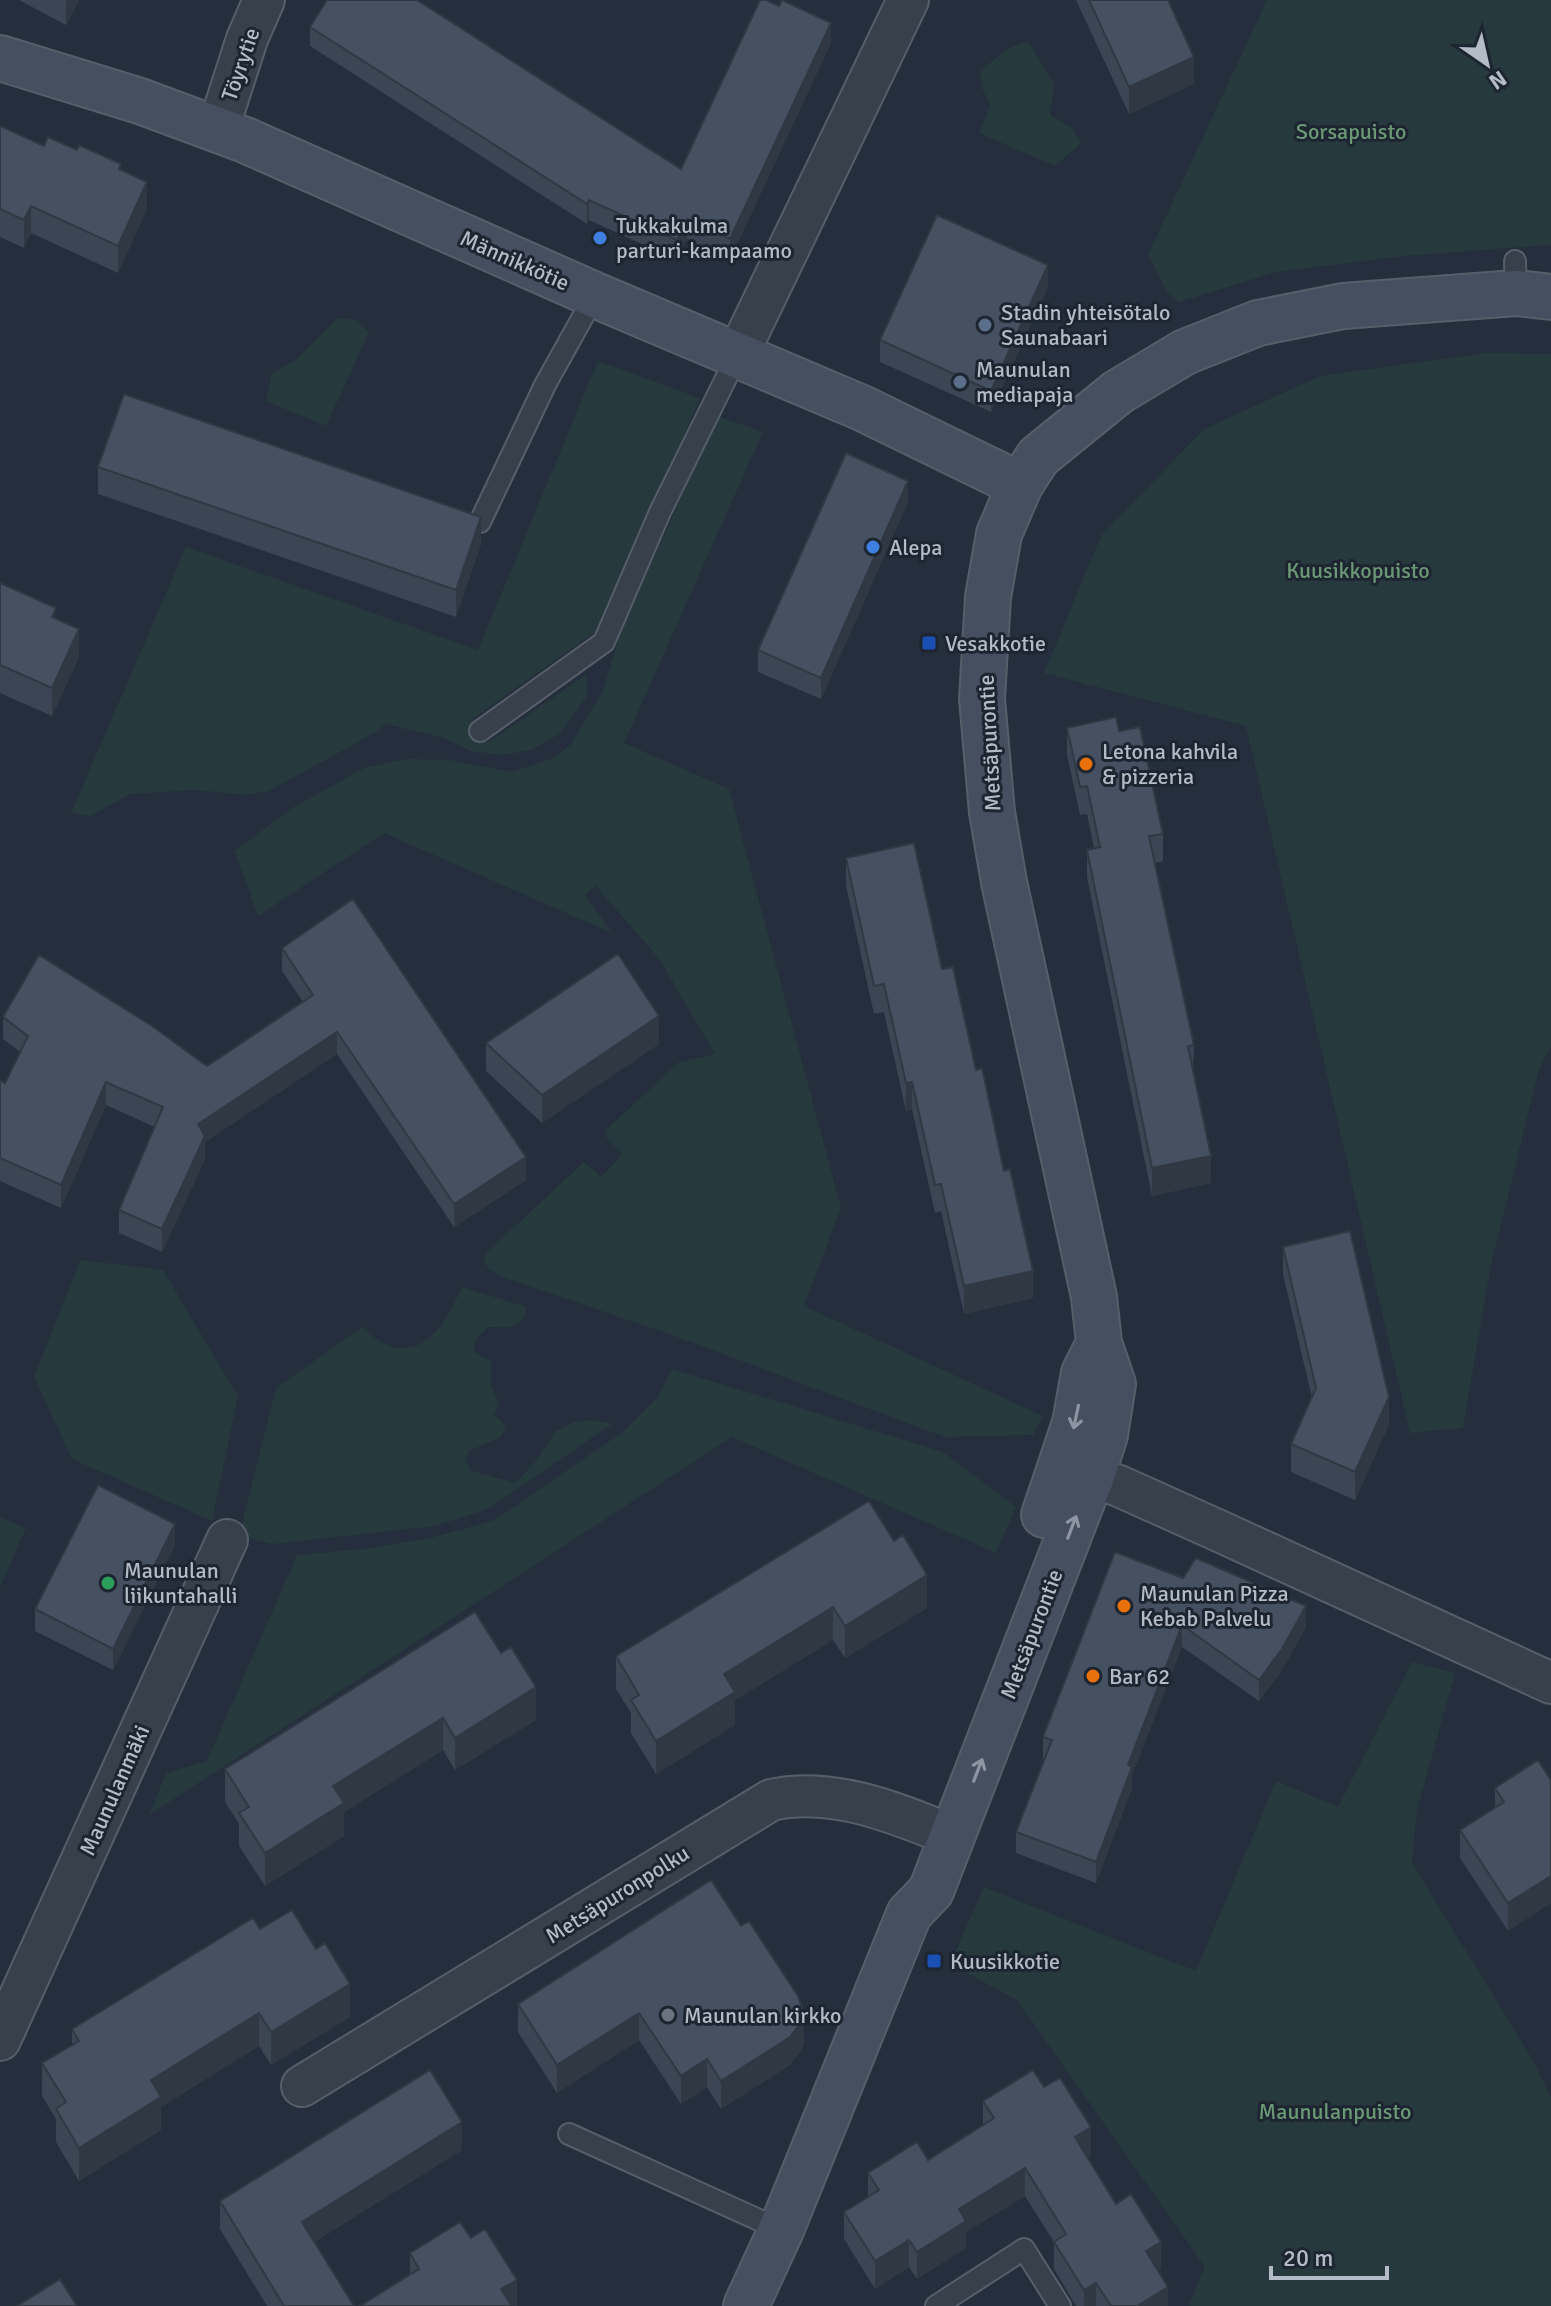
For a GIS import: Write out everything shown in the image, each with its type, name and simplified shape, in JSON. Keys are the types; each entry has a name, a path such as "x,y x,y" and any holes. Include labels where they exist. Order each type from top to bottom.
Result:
{"street":[{"name":"Töyrytie","path":"218,129 247,39 264,0"},
{"path":"737,356 908,0"},
{"name":"Männikkötie","path":"0,58 140,101 218,129 595,295 862,408 1020,485"},
{"name":"Metsäpurontie","path":"746,2306 781,2230 909,1914 906,1882 940,1831 1077,1471 1075,1423 1084,1373 1099,1343 1094,1297 1004,882 992,812 982,699 988,597 999,534 1020,485 1038,457 1118,392 1185,352 1258,323 1343,306 1527,283"},
{"path":"1077,1471 1217,1530 1551,1683"},
{"name":"Maunulanmäki","path":"0,2040 227,1540"},
{"name":"Metsäpuronpolku","path":"302,2086 771,1800 827,1797 856,1803 940,1831"}],"lane":[{"path":"480,522 545,385 595,295"},
{"path":"480,731 604,642 660,512 737,356"},
{"path":"569,2134 781,2230"},
{"path":"936,2306 1024,2249 1060,2306"}],"green space":[{"name":"Sorsapuisto","path":"1267,0 1551,0 1551,245 1403,256 1276,272 1179,302 1166,290 1148,255"},
{"path":"1028,41 1054,84 1050,115 1071,127 1081,143 1055,166 979,133 990,105 982,88 980,71 1007,49"},
{"path":"338,318 356,320 369,332 326,426 266,401 272,373 296,360"},
{"name":"Kuusikkopuisto","path":"1485,353 1551,354 1551,1046 1539,1069 1490,1270 1463,1428 1410,1433 1246,726 1044,673 1101,536 1204,429 1320,376"},
{"path":"598,361 700,398 613,605 595,632 472,719 488,743 587,674 587,696 556,736 531,750 502,755 471,751 444,738 385,724 378,731 269,791 244,795 197,790 130,794 91,816 71,813 186,547 478,650"},
{"path":"718,416 763,432 624,743 729,789 841,1208 804,1306 1043,1416 1033,1435 945,1437 672,1335 503,1277 489,1269 484,1262 485,1254 584,1162 601,1177 623,1154 606,1137 606,1130 679,1062 715,1054 660,960 596,886 585,895 612,933 384,833 258,916 235,851 294,807 364,768 407,759 450,760 512,772 554,758 570,745 603,691 622,628"},
{"path":"80,1260 163,1270 238,1396 212,1521 72,1459 34,1377"},
{"path":"462,1287 527,1307 517,1324 488,1327 475,1340 474,1352 491,1361 491,1387 499,1402 494,1415 506,1426 501,1437 469,1451 466,1461 472,1471 515,1483 536,1461 556,1431 574,1422 593,1420 612,1424 488,1509 435,1526 273,1544 239,1536 276,1388 362,1327 384,1344 414,1347 425,1341 443,1322"},
{"path":"672,1369 943,1452 1016,1507 996,1553 732,1437 149,1815 166,1773 207,1761 297,1555 363,1549 434,1537 495,1520 624,1431 657,1398"},
{"path":"0,1517 26,1528 0,1587"},
{"name":"Maunulanpuisto","path":"1412,1662 1455,1673 1417,1810 1412,1863 1534,2062 1551,2098 1551,2306 1189,2306 1205,2267 1017,2000 950,1964 984,1887 1196,1971 1276,1781 1338,1807"}],"building":[{"path":"327,0 417,0 681,169 760,0 779,6 782,0 831,23 730,239 687,219 677,240 589,200 587,204 310,27"},
{"path":"1089,0 1168,0 1194,57 1129,87"},
{"path":"0,126 44,146 48,137 77,150 79,145 121,164 119,169 147,182 118,246 31,206 24,220 0,209"},
{"path":"937,215 1048,265 991,391 880,340"},
{"path":"124,394 481,517 456,590 98,467"},
{"path":"846,453 908,481 821,678 758,650"},
{"path":"0,583 56,608 52,617 79,629 52,688 0,665"},
{"path":"1116,717 1119,731 1140,727 1163,834 1149,836 1194,1045 1188,1046 1211,1156 1152,1168 1087,850 1100,847 1087,786 1080,787 1067,728"},
{"path":"914,843 942,969 953,967 976,1070 982,1068 1004,1171 1010,1169 1033,1271 964,1286 941,1184 935,1185 912,1082 906,1083 884,984 874,986 846,858"},
{"path":"353,899 526,1157 454,1204 337,1032 198,1124 205,1136 162,1229 119,1210 163,1107 106,1082 61,1185 0,1158 0,1080 5,1083 28,1036 3,1017 39,955 152,1026 207,1066 313,995 282,948"},
{"path":"618,954 659,1016 542,1095 486,1043"},
{"path":"1350,1231 1389,1397 1355,1472 1291,1444 1316,1388 1283,1247"},
{"name":"Maunulan liikuntahalli","path":"98,1485 175,1524 113,1649 35,1609"},
{"path":"869,1501 894,1541 903,1535 927,1575 845,1626 833,1607 724,1674 735,1692 656,1741 631,1700 639,1695 616,1656"},
{"path":"1115,1552 1183,1578 1196,1558 1306,1606 1282,1649 1259,1680 1182,1625 1128,1765 1132,1767 1096,1862 1016,1832 1052,1740 1043,1737"},
{"path":"475,1612 501,1653 511,1647 536,1687 455,1738 443,1718 333,1786 344,1803 265,1853 239,1813 249,1807 225,1769"},
{"path":"1538,1760 1551,1780 1551,1876 1508,1903 1460,1830 1504,1802 1495,1788"},
{"name":"Maunulan kirkko","path":"711,1880 741,1926 749,1921 798,1996 804,2014 790,2037 721,2081 707,2059 681,2076 639,2013 557,2065 518,2004"},
{"path":"292,1910 316,1949 325,1943 350,1984 271,2032 259,2013 151,2080 161,2097 79,2148 56,2109 66,2102 42,2063 79,2041 72,2029 253,1918 260,1929"},
{"path":"430,2070 462,2122 302,2222 354,2306 284,2306 220,2201"},
{"path":"1033,2070 1044,2087 1060,2078 1091,2127 1075,2137 1116,2204 1131,2194 1161,2242 1146,2251 1168,2287 1137,2306 1111,2306 1096,2283 1084,2290 1054,2242 1066,2234 1025,2168 959,2209 966,2221 917,2252 909,2240 875,2261 844,2212 879,2190 868,2173 917,2142 928,2160 994,2118 983,2101"},
{"path":"460,2222 471,2238 485,2229 517,2280 501,2289 512,2306 360,2306 419,2269 410,2253"},
{"path":"60,2279 77,2306 17,2306"}],"place":[{"name":"Tukkakulma parturi-kampaamo","path":"600,238"},
{"name":"Stadin yhteisötalo Saunabaari","path":"985,325"},
{"name":"Maunulan mediapaja","path":"960,382"},
{"name":"Alepa","path":"873,547"},
{"name":"Vesakkotie","path":"929,643"},
{"name":"Letona kahvila & pizzeria","path":"1086,764"},
{"name":"Maunulan liikuntahalli","path":"108,1583"},
{"name":"Maunulan Pizza Kebab Palvelu","path":"1124,1606"},
{"name":"Bar 62","path":"1093,1676"},
{"name":"Kuusikkotie","path":"934,1961"},
{"name":"Maunulan kirkko","path":"668,2015"}]}
